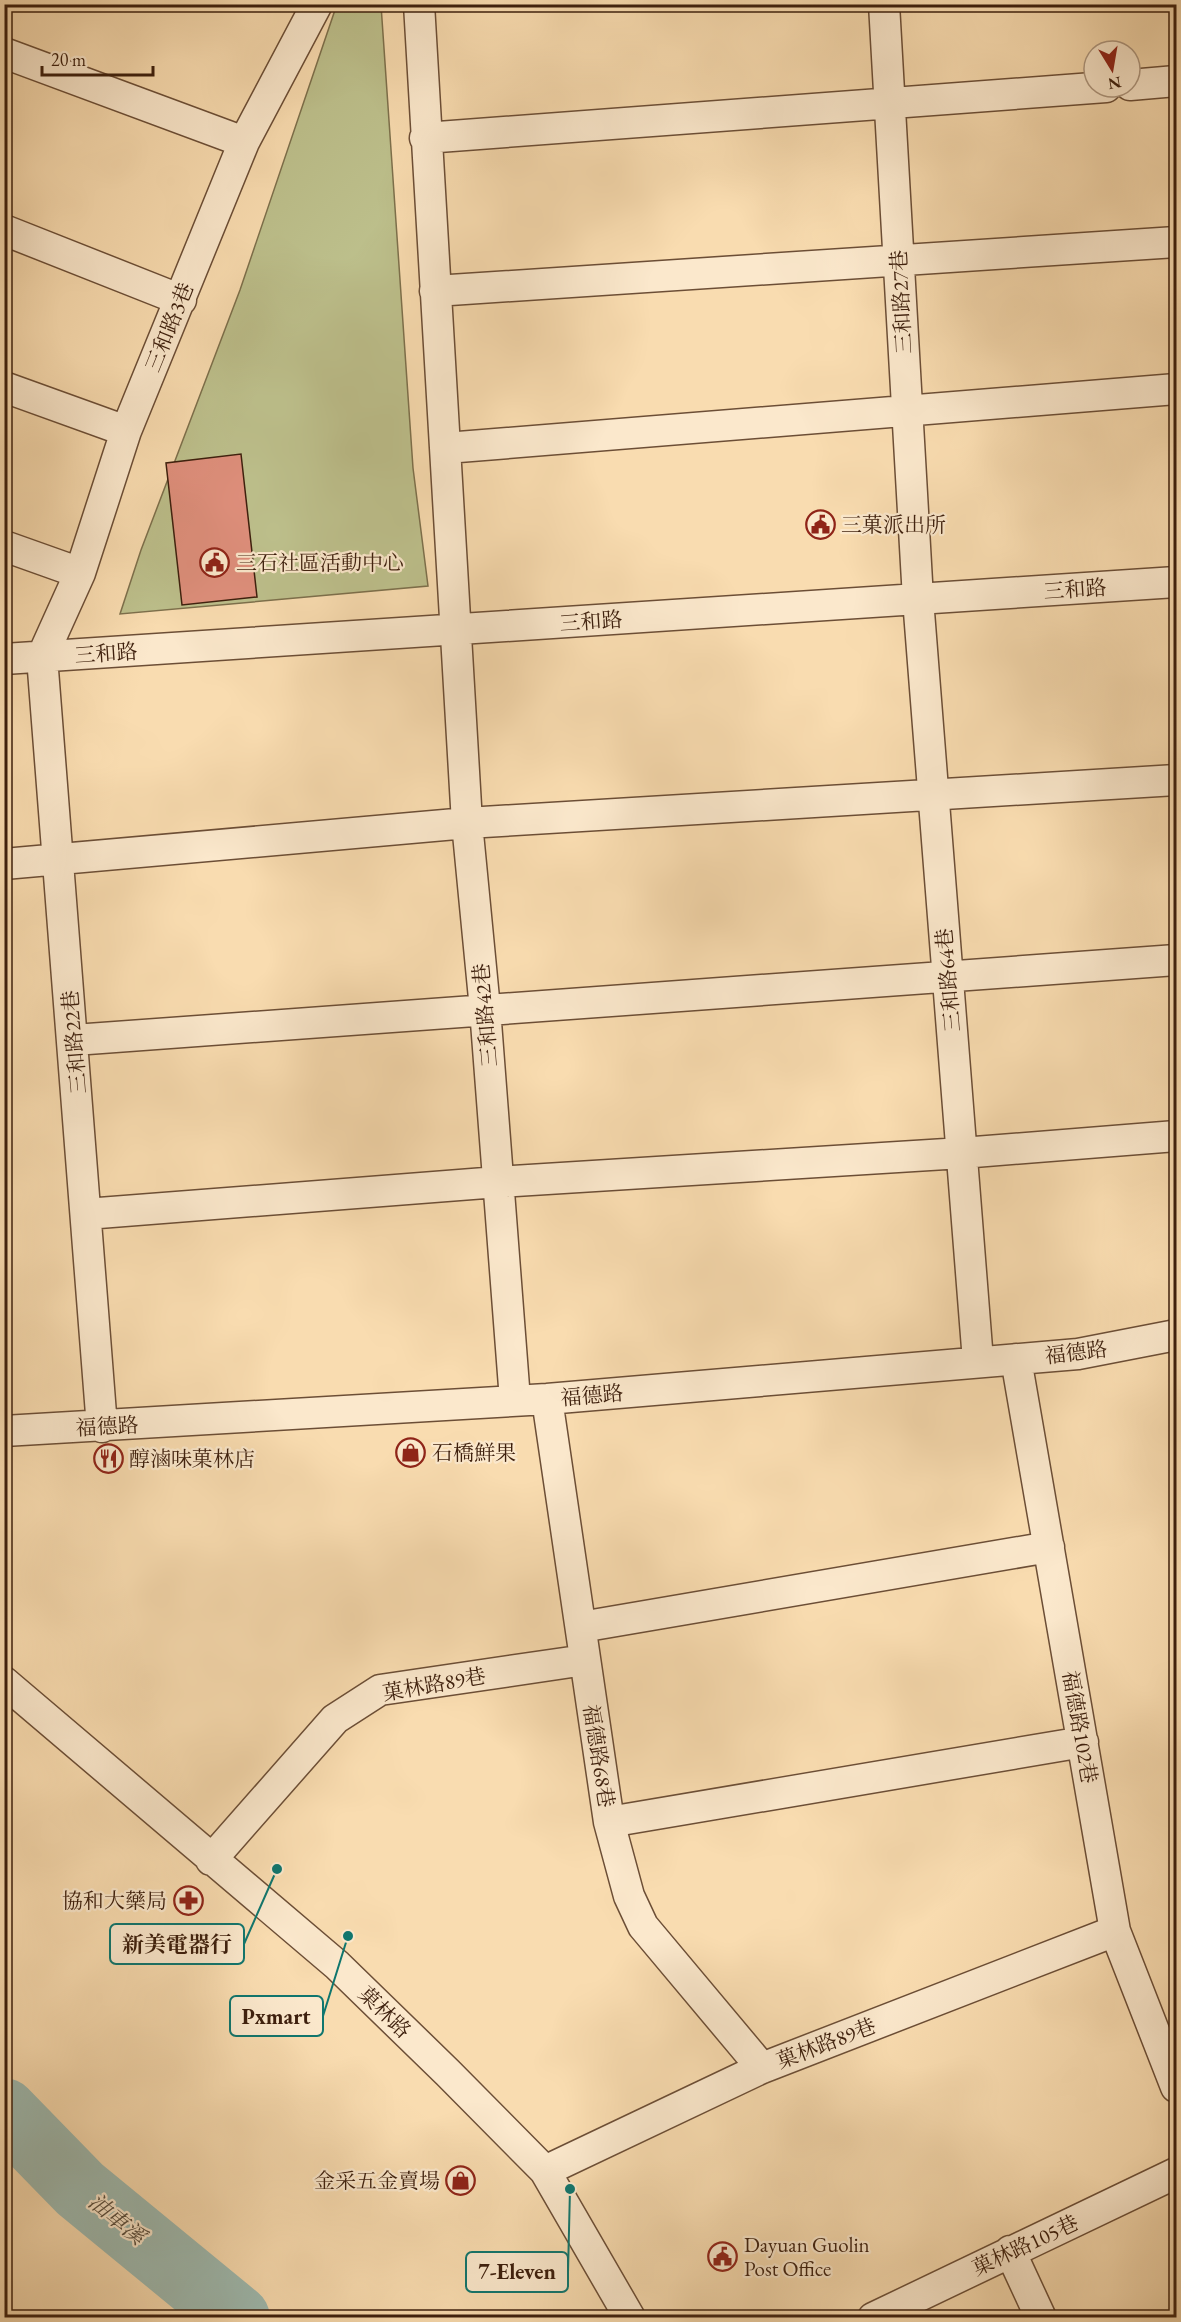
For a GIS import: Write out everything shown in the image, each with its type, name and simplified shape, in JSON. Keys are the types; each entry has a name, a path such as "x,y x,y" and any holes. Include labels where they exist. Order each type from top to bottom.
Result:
{"street":[{"name":"三和路3巷","path":"42,657 80,573 126,431 244,142 317,4"},
{"name":"三和路42巷","path":"419,4 425,138 446,448 467,824 485,1009 515,1400"},
{"name":"三和路27巷","path":"884,4 918,599"},
{"path":"4,53 244,142"},
{"path":"1142,84 1176,81"},
{"path":"425,138 1082,89"},
{"path":"4,230 181,300"},
{"path":"435,291 1176,242"},
{"path":"4,387 126,431"},
{"path":"446,448 1176,389"},
{"path":"4,546 80,573"},
{"name":"三和路","path":"4,659 1176,582"},
{"name":"三和路64巷","path":"918,599 978,1361"},
{"name":"三和路22巷","path":"42,657 74,1040 102,1426"},
{"path":"4,864 467,824 1176,780"},
{"path":"74,1040 1176,960"},
{"path":"87,1214 498,1182 962,1153 1176,1136"},
{"name":"福德路","path":"4,1431 547,1399 1078,1354 1176,1335"},
{"name":"福德路102巷","path":"1016,1359 1115,1931 1176,2087"},
{"name":"福德路68巷","path":"547,1399 609,1822 629,1896 643,1926 762,2068"},
{"path":"581,1627 1049,1547"},
{"name":"菓林路89巷","path":"210,1860 335,1719 380,1690 585,1660"},
{"name":"菓林路","path":"4,1682 210,1860 337,1965 545,2171 630,2318"},
{"path":"609,1822 1083,1742"},
{"name":"菓林路89巷","path":"545,2171 762,2068 1115,1931"},
{"name":"菓林路105巷","path":"873,2318 1176,2173"},
{"path":"1010,2251 1041,2318"}],"green space":[{"path":"357,5 381,5 413,468 428,586 120,614 141,550 240,290 335,10"}],"building":[{"name":"三石社區活動中心","path":"241,454 257,597 182,605 166,463"}],"waterway":[{"name":"油車溪","path":"4,2111 80,2189 237,2318"}],"place":[{"name":"三菓派出所","path":"820,524"},
{"name":"三石社區活動中心","path":"215,562"},
{"name":"石橋鮮果","path":"411,1452"},
{"name":"醇滷味菓林店","path":"108,1458"},
{"name":"新美電器行","path":"277,1869"},
{"name":"協和大藥局","path":"188,1900"},
{"name":"Pxmart","path":"348,1936"},
{"name":"金采五金賣場","path":"461,2180"},
{"name":"7-Eleven","path":"570,2189"},
{"name":"Dayuan Guolin Post Office","path":"723,2256"}]}
